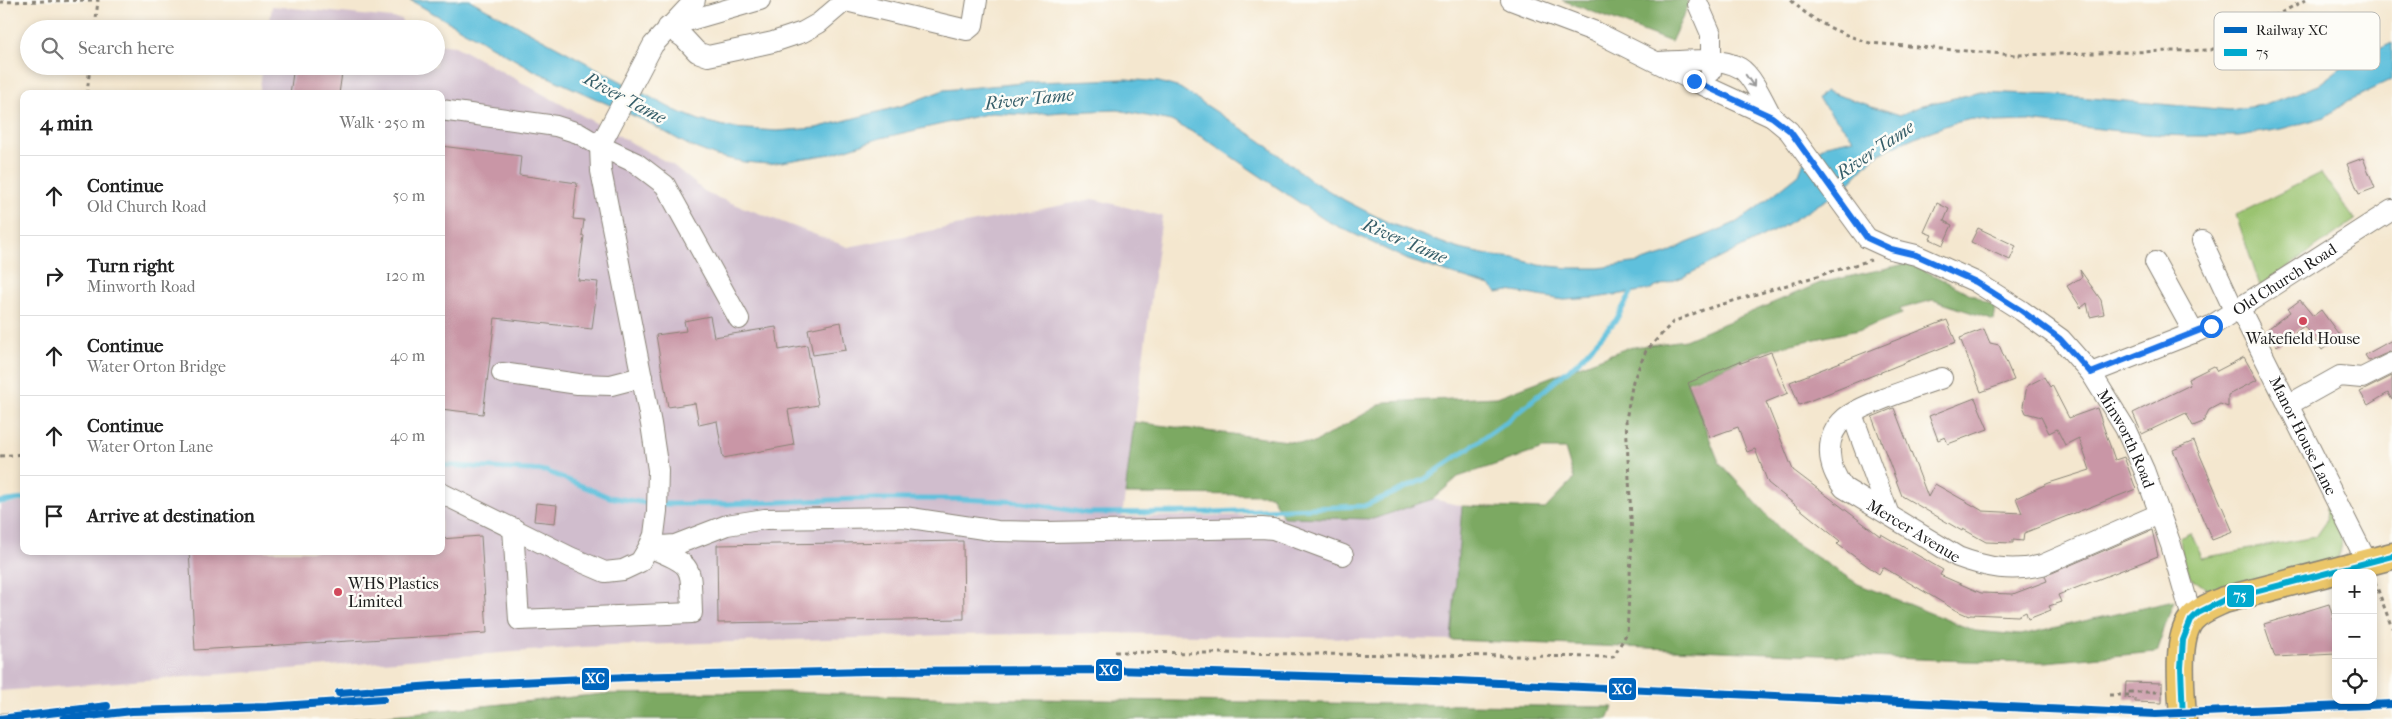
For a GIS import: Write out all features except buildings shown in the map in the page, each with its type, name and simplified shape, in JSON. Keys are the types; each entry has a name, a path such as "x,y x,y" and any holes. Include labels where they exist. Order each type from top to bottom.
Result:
{"main road":[{"path":"2183,719 2182,650 2184,632 2192,618 2224,600 2378,566"}],"street":[{"path":"445,495 605,572 623,570 640,562 649,548 654,535 658,479 651,424 601,171 600,146 653,45 695,0"},
{"path":"668,27 760,0"},
{"path":"668,27 684,38 697,52 708,56 773,42 803,32 819,23 846,0 967,30 973,24 977,0"},
{"path":"1510,0 1596,32 1772,117"},
{"path":"1698,4 1711,34 1711,60 1715,90"},
{"path":"1656,62 1711,60 1740,68 1750,78 1772,117"},
{"path":"445,111 556,126 578,133 636,163 665,185 739,319"},
{"name":"Minworth Road","path":"1772,117 1790,131 1867,238 1891,249 1916,255 1976,282 2022,311 2060,339 2091,373 2124,428 2144,470 2171,545 2192,618"},
{"name":"Old Church Road","path":"2091,373 2211,326 2392,210"},
{"name":"Manor House Lane","path":"2202,241 2236,309 2378,566"},
{"path":"2155,262 2194,333"},
{"path":"2288,404 2340,376 2362,378 2392,363"},
{"path":"502,372 578,384 612,385 642,377"},
{"name":"Mercer Avenue","path":"1942,378 1852,414 1844,419 1832,436 1829,446 1833,472 1844,488 1958,557 1992,568 2016,569 2042,565 2159,514"},
{"path":"1852,414 1889,515"},
{"path":"649,548 675,545 711,530 742,521 904,517 1016,532 1262,528 1343,555"},
{"path":"513,528 519,620 692,613 690,571 686,564 649,548"}],"path":[{"path":"0,2 98,0 96,20"},
{"path":"1791,0 1820,22 1846,35 1870,43 2016,55 2214,48"},
{"path":"2283,12 2306,0"},
{"path":"87,90 89,75"},
{"path":"1115,652 1614,657 1627,633 1632,537 1626,420 1633,381 1646,351 1673,322 1704,310 1863,264 1891,249"},
{"path":"0,456 20,454"},
{"path":"2378,566 2392,628"},
{"path":"2109,695 2131,695 2130,692 2168,693"}],"shaded area":[{"path":"272,6 402,19 402,20 270,20"},
{"path":"445,45 455,46 674,166 708,194 848,247 1093,199 1162,216 1122,517 1274,515 1373,519 1433,499 1462,506 1451,640 1107,633 946,635 581,647 0,691 0,505 20,502 20,555 445,555 445,90 260,90 262,75 445,75"}],"green space":[{"path":"1562,0 1686,0 1689,4 1671,42"},
{"path":"2321,173 2355,220 2260,286 2236,215"},
{"path":"1910,263 1996,307 1994,320 1933,300 1900,309 1902,314 1863,329 1773,348 1687,382 1719,462 1789,539 1858,584 1975,631 2021,635 2174,601 2156,652 2046,662 1966,661 1451,640 1462,506 1545,509 1574,479 1565,449 1543,449 1458,477 1433,499 1373,519 1283,517 1271,495 1125,494 1134,422 1312,444 1385,402 1497,397 1627,348 1685,340 1820,283"},
{"path":"2327,507 2341,534 2342,541 2334,563 2217,593 2199,583 2188,572 2183,557 2180,537 2191,532 2202,558 2315,537 2326,521"},
{"path":"789,692 958,698 1613,707 1608,719 352,719 603,694"}],"water":[{"name":"River Tame","path":"410,0 470,0 674,110 699,120 733,128 777,131 816,128 901,106 944,90 1035,82 1126,79 1159,82 1180,88 1261,141 1309,179 1389,223 1459,249 1493,256 1515,258 1538,265 1599,268 1639,262 1666,254 1737,222 1799,174 1804,161 1826,145 1854,139 1818,99 1825,91 1900,115 1923,105 1981,92 2055,95 2230,110 2268,104 2318,85 2338,70 2380,70 2380,49 2392,43 2392,80 2348,101 2325,117 2281,129 2239,136 2187,136 2146,134 2028,121 1995,122 1973,119 1953,123 1886,150 1873,158 1842,190 1782,227 1683,277 1648,290 1595,298 1564,300 1508,291 1497,293 1490,286 1408,260 1325,220 1204,138 1171,121 1118,110 1029,115 991,113 881,138 831,154 769,164 744,162 716,156 690,146 645,121 535,71"}],"waterway":[{"path":"661,504 726,504 858,499 958,499 1023,502 1086,513 1213,512 1364,506 1425,479 1505,423 1577,363 1616,320 1631,293"},
{"path":"445,465 546,471 609,497 652,504"},
{"path":"0,502 20,500"}],"railway":[{"path":"0,715 70,710"}],"rail line":[{"name":"XC","path":"339,693 433,686 629,677 867,671 1115,670 1435,680 2155,714 2392,704"},
{"name":"XC","path":"64,719 132,711 267,707 383,699"},
{"name":"XC","path":"0,719 107,706"}],"transit line":[{"name":"75","path":"2183,719 2181,668 2183,640 2191,620 2198,613 2224,600 2392,556"}],"place":[{"name":"Wakefield House","path":"2303,321"},
{"name":"WHS Plastics Limited","path":"338,592"}],"route":[{"path":"1694,81 1772,117 1790,131 1867,238 1874,243 1891,249 1916,255 1976,282 2022,311 2060,339 2091,373 2211,326"}]}
